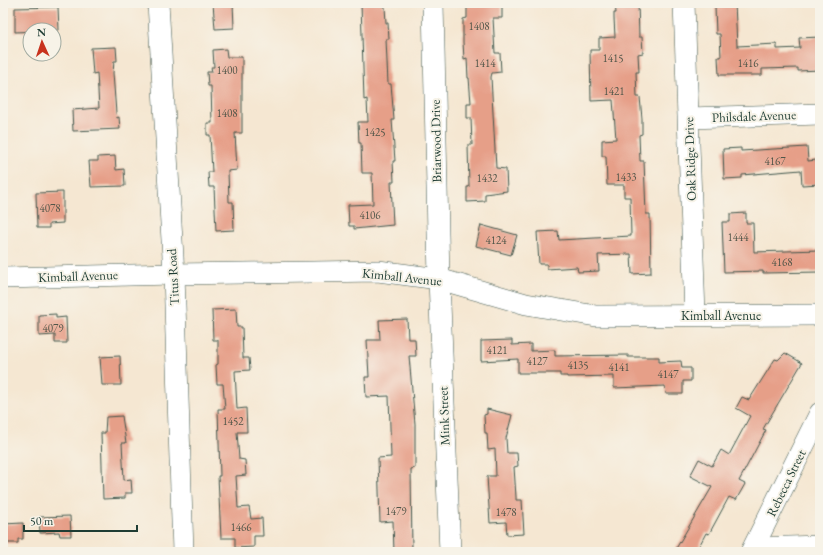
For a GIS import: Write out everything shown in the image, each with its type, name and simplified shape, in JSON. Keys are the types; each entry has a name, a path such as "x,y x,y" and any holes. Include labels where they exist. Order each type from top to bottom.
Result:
{"street":[{"name":"Titus Road","path":"158,3 174,274 183,552"},
{"name":"Briarwood Drive","path":"433,3 439,279"},
{"name":"Oak Ridge Drive","path":"684,3 695,315"},
{"name":"Philsdale Avenue","path":"689,118 820,114"},
{"name":"Kimball Avenue","path":"3,278 378,271 439,279 526,304 596,316 820,314"},
{"name":"Mink Street","path":"439,279 450,552"},
{"name":"Rebecca Street","path":"752,550 820,413"},
{"path":"752,550 820,546"}],"building":[{"path":"213,3 233,3 234,28 215,29"},
{"path":"361,3 382,3 383,7 385,7 389,39 386,39 388,84 391,84 395,161 393,161 394,182 391,182 393,225 354,229 354,226 349,226 348,205 373,204 372,173 362,173 361,143 359,143 358,122 368,122 367,99 364,100"},
{"path":"467,3 502,3 502,18 493,18 495,53 500,53 501,72 492,73 491,77 496,168 506,169 507,191 485,194 485,201 467,202 467,187 469,187 468,145 472,145 471,118 467,118 467,103 471,103 469,78 467,58 464,59 463,42 463,19 467,18"},
{"path":"615,3 638,3 639,37 642,37 643,53 638,54 639,72 636,72 637,97 640,97 642,119 642,134 639,135 640,161 644,161 646,214 650,214 651,273 632,274 631,254 598,255 599,271 578,272 577,267 547,269 547,264 539,264 537,232 558,231 559,240 631,236 630,197 624,197 624,185 607,185 606,156 602,156 602,140 616,139 613,100 591,101 590,50 599,50 599,38 615,37"},
{"path":"722,3 735,3 737,46 777,44 777,49 800,48 799,38 820,37 820,70 798,71 798,68 762,69 762,75 719,75 718,57 721,57 720,34 716,34 715,6 722,5"},
{"path":"58,7 59,22 22,22 22,32 15,32 15,8"},
{"path":"116,47 117,61 114,61 113,73 116,113 117,118 119,117 120,129 73,131 72,110 99,108 97,73 93,74 91,48"},
{"path":"226,49 227,57 242,57 242,133 235,133 237,170 228,171 229,202 233,202 234,230 216,231 214,187 209,187 208,172 212,172 210,135 207,135 207,123 212,123 211,86 208,86 207,72 212,72 211,67 214,67 213,50"},
{"path":"807,147 808,161 816,160 816,163 820,163 820,184 802,185 801,170 742,175 742,178 724,179 723,149 741,148 741,151"},
{"path":"115,156 116,170 124,169 125,186 91,187 89,161 98,161 98,157"},
{"path":"63,192 63,223 49,224 49,228 37,228 36,193"},
{"path":"746,213 746,223 753,223 754,252 820,250 820,272 724,272 722,222 730,222 730,214"},
{"path":"481,225 517,235 511,255 476,246"},
{"path":"236,309 237,327 242,327 243,358 249,358 250,370 235,371 237,409 246,408 247,432 237,432 239,459 245,460 246,475 236,476 238,508 249,507 251,519 262,518 263,536 254,536 254,547 235,548 235,538 221,538 218,476 220,476 218,409 225,409 223,384 217,384 216,365 218,364 218,340 213,340 212,310"},
{"path":"56,314 56,318 66,317 67,343 55,343 55,335 39,336 39,315"},
{"path":"407,319 408,339 415,339 416,356 409,356 415,424 415,468 411,469 412,552 394,552 393,521 380,522 378,458 391,457 389,396 366,397 365,377 369,377 367,340 380,340 379,320"},
{"path":"512,340 512,345 531,344 531,351 555,350 555,356 628,355 628,357 659,357 659,362 681,361 682,368 691,368 691,381 683,381 683,394 666,394 665,386 614,388 614,376 567,377 560,376 560,373 518,373 518,359 481,361 481,341"},
{"path":"785,353 802,363 763,429 766,430 739,481 745,484 736,500 729,497 709,534 706,533 696,552 674,552 712,487 690,476 699,459 712,466 721,450 729,455 750,416 736,408 742,397 749,400 775,359 778,360"},
{"path":"120,356 121,385 102,385 100,357"},
{"path":"487,409 512,415 506,438 507,453 517,453 518,466 514,467 516,500 522,500 524,534 507,535 506,522 490,523 487,476 496,476 495,449 488,450 487,433 485,433 484,415 487,414"},
{"path":"122,416 126,443 122,443 124,480 131,479 132,493 125,493 125,498 103,499 101,433 105,433 106,417"},
{"path":"70,516 71,536 60,536 59,532 40,533 39,517"},
{"path":"23,523 23,539 18,539 18,543 3,543 3,524"}]}
